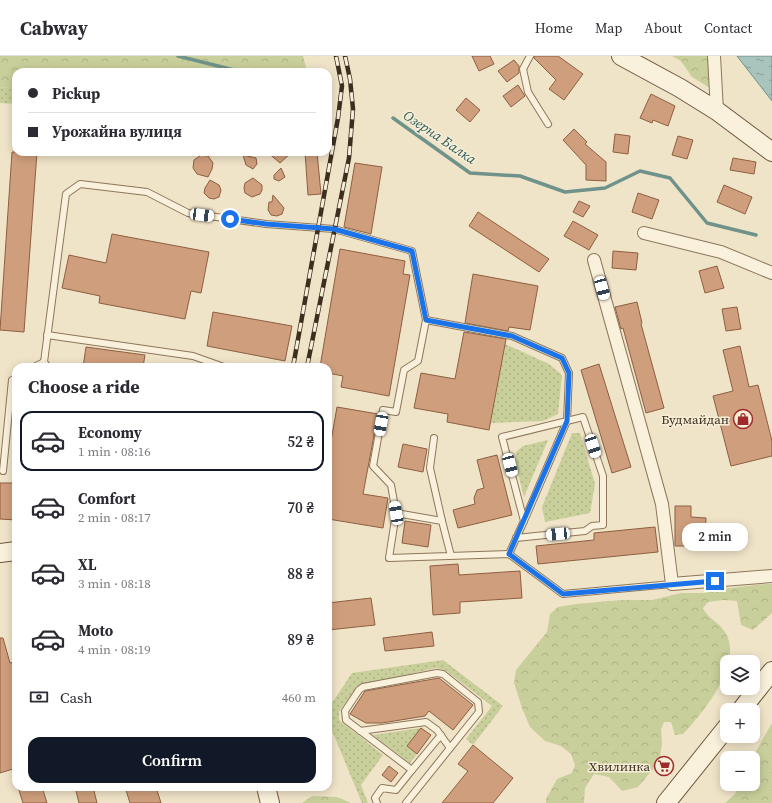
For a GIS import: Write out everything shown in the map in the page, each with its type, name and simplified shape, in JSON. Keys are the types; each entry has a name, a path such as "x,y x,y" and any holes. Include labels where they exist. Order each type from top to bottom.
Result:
{"main road":[{"path":"621,56 680,88 755,138 772,152"},
{"path":"755,138 772,167"},
{"path":"0,553 12,552"},
{"path":"747,703 772,671"},
{"path":"666,803 720,736"},
{"path":"267,791 270,803"}],"street":[{"path":"714,56 717,112"},
{"path":"644,233 721,252 772,273"},
{"path":"594,260 662,504 672,584 772,576"}],"lane":[{"path":"530,56 523,69 528,92 548,124"},
{"path":"44,362 66,194 80,184 147,192 188,213 266,224 334,229 412,251 426,320 418,361 404,370 396,412 383,410 373,466 391,485 396,513 389,558 509,554 563,594 672,584"},
{"path":"426,320 512,336 562,358 569,373 567,421 509,554"},
{"path":"47,334 193,356 213,363"},
{"path":"3,471 12,380"},
{"path":"516,538 586,531 592,526 603,524 603,476 583,417 502,437 524,521"},
{"path":"434,438 430,468 451,556"},
{"path":"396,513 442,521"},
{"path":"406,803 479,712 478,702 443,674 437,673 363,687 359,690 345,711 346,720 412,770"},
{"path":"360,731 426,722 441,735 450,748"},
{"path":"377,803 375,798 382,788 396,790 441,735"}],"green space":[{"path":"0,56 303,56 306,68 12,68 12,88 0,87"},
{"path":"672,56 707,56 711,58 713,90 692,77 681,61"},
{"path":"0,87 12,88 12,104 0,103"},
{"path":"505,344 549,364 562,375 558,414 543,421 491,423"},
{"path":"572,433 580,433 595,484 590,513 545,522 542,507"},
{"path":"548,440 524,497 515,462 516,452 523,446"},
{"path":"772,584 772,613 753,630 741,625 737,601 723,600 708,602 703,608 722,628 728,638 730,650 729,655 720,655 720,683 700,714 683,734 675,735 671,722 664,722 661,729 662,744 659,762 638,787 622,791 609,777 594,774 585,788 584,803 546,803 546,799 557,779 572,773 575,765 571,754 561,746 545,741 530,727 514,683 516,670 547,632 550,614 558,607 576,604 621,600 652,600 681,593 705,593 722,589"},
{"path":"443,660 503,706 473,745 466,739 492,706 445,670 436,668 357,686 339,712 339,720 383,755 361,785 368,803 362,803 332,731 332,703 352,673"},
{"path":"772,723 772,803 725,803 736,791 760,791 760,751 756,751"},
{"path":"421,728 407,746 417,754 410,763 373,735"},
{"path":"312,796 337,797 351,803 302,803"}],"water":[{"path":"737,56 772,56 772,101"}],"building":[{"path":"472,56 490,56 494,64 479,71"},
{"path":"534,56 558,56 583,74 564,100 549,89 556,80 534,58"},
{"path":"514,60 519,66 519,73 507,82 498,71"},
{"path":"518,85 525,96 511,107 503,96"},
{"path":"651,94 675,106 668,126 653,120 652,123 640,118"},
{"path":"466,98 480,110 470,122 456,110"},
{"path":"574,129 587,142 585,144 606,162 606,181 586,180 586,165 563,140"},
{"path":"615,134 630,136 628,154 613,152"},
{"path":"678,136 693,140 687,159 672,155"},
{"path":"12,152 12,156 37,156 24,332 0,330"},
{"path":"200,156 208,156 213,163 208,177 197,174 193,168 194,160"},
{"path":"243,156 256,158 257,164 253,169 246,165"},
{"path":"272,156 288,156 280,163"},
{"path":"305,156 317,156 321,194 308,195"},
{"path":"733,158 756,162 754,174 730,170"},
{"path":"355,163 382,167 371,234 344,227"},
{"path":"281,168 285,177 279,181 274,179 274,175"},
{"path":"253,178 262,185 262,190 260,194 252,197 245,193 244,188 245,183"},
{"path":"210,180 219,185 221,190 219,197 214,199 209,198 204,193"},
{"path":"724,185 752,197 745,214 717,202"},
{"path":"638,193 659,200 652,219 632,212"},
{"path":"273,195 284,208 282,214 277,216 271,215 268,210 269,202 272,202"},
{"path":"579,201 590,206 583,217 573,212"},
{"path":"478,212 549,259 539,272 469,226"},
{"path":"573,221 598,235 589,250 564,236"},
{"path":"112,234 209,252 201,293 191,291 185,319 99,303 100,296 62,288 69,255 106,263"},
{"path":"340,249 405,261 403,274 410,275 389,396 341,387 343,376 332,374 332,363 321,363"},
{"path":"613,251 638,253 636,270 612,268"},
{"path":"717,266 724,288 705,293 699,271"},
{"path":"473,274 538,286 530,330 509,327 508,331 465,323"},
{"path":"637,302 641,324 664,408 646,413 623,328 621,329 615,307"},
{"path":"737,307 741,329 726,331 722,309"},
{"path":"213,312 292,326 285,361 207,346"},
{"path":"464,332 506,339 489,430 447,422 448,414 414,408 421,373 455,379"},
{"name":"Будмайдан","path":"740,346 749,387 758,385 772,441 772,456 731,466 713,396 733,391 723,350"},
{"path":"86,347 145,355 144,363 84,363"},
{"path":"599,364 631,467 612,473 581,370"},
{"path":"337,407 378,414 363,494 388,498 383,528 332,520 332,435"},
{"path":"403,444 427,449 423,472 398,467"},
{"path":"497,455 512,515 458,528 453,510 475,504 474,498 477,490 484,488 477,460"},
{"path":"0,483 12,483 12,520 0,519"},
{"path":"675,506 691,506 691,517 706,518 705,537 685,537 685,546 675,546"},
{"path":"405,521 431,525 428,547 402,543"},
{"path":"655,527 658,552 538,564 536,546 594,540 594,533"},
{"path":"458,564 459,575 520,571 522,598 460,602 460,613 433,615 430,566"},
{"path":"371,598 375,625 332,630 332,603"},
{"path":"432,632 434,646 385,651 383,638"},
{"path":"0,638 3,638 10,663 12,662 12,769 0,773"},
{"path":"439,678 473,705 453,730 429,711 425,716 382,723 366,723 350,714 365,691"},
{"path":"421,728 431,735 417,754 407,746"},
{"path":"473,745 513,778 493,803 442,803 468,771 458,764"},
{"path":"389,766 398,773 391,782 382,775"},
{"path":"19,791 43,791 47,803 23,803"},
{"path":"76,791 94,791 97,803 79,803"},
{"path":"126,791 157,791 161,803 130,803"}],"waterway":[{"name":"Озерна Балка","path":"178,56 226,68"},
{"name":"Озерна Балка","path":"393,118 470,173 520,176 565,192 605,188 640,171 670,178 707,223 756,235"}],"railway":[{"path":"332,151 342,86 336,56"},
{"path":"308,363 349,158 353,109 350,79 345,56"},
{"path":"294,363 331,156"}],"place":[{"name":"Будмайдан","path":"743,419"},
{"name":"Хвилинка","path":"664,766"}],"route":[{"path":"230,219 266,224 320,226 412,251 426,320 512,336 562,358 569,373 567,421 509,554 563,594 715,581"}]}
